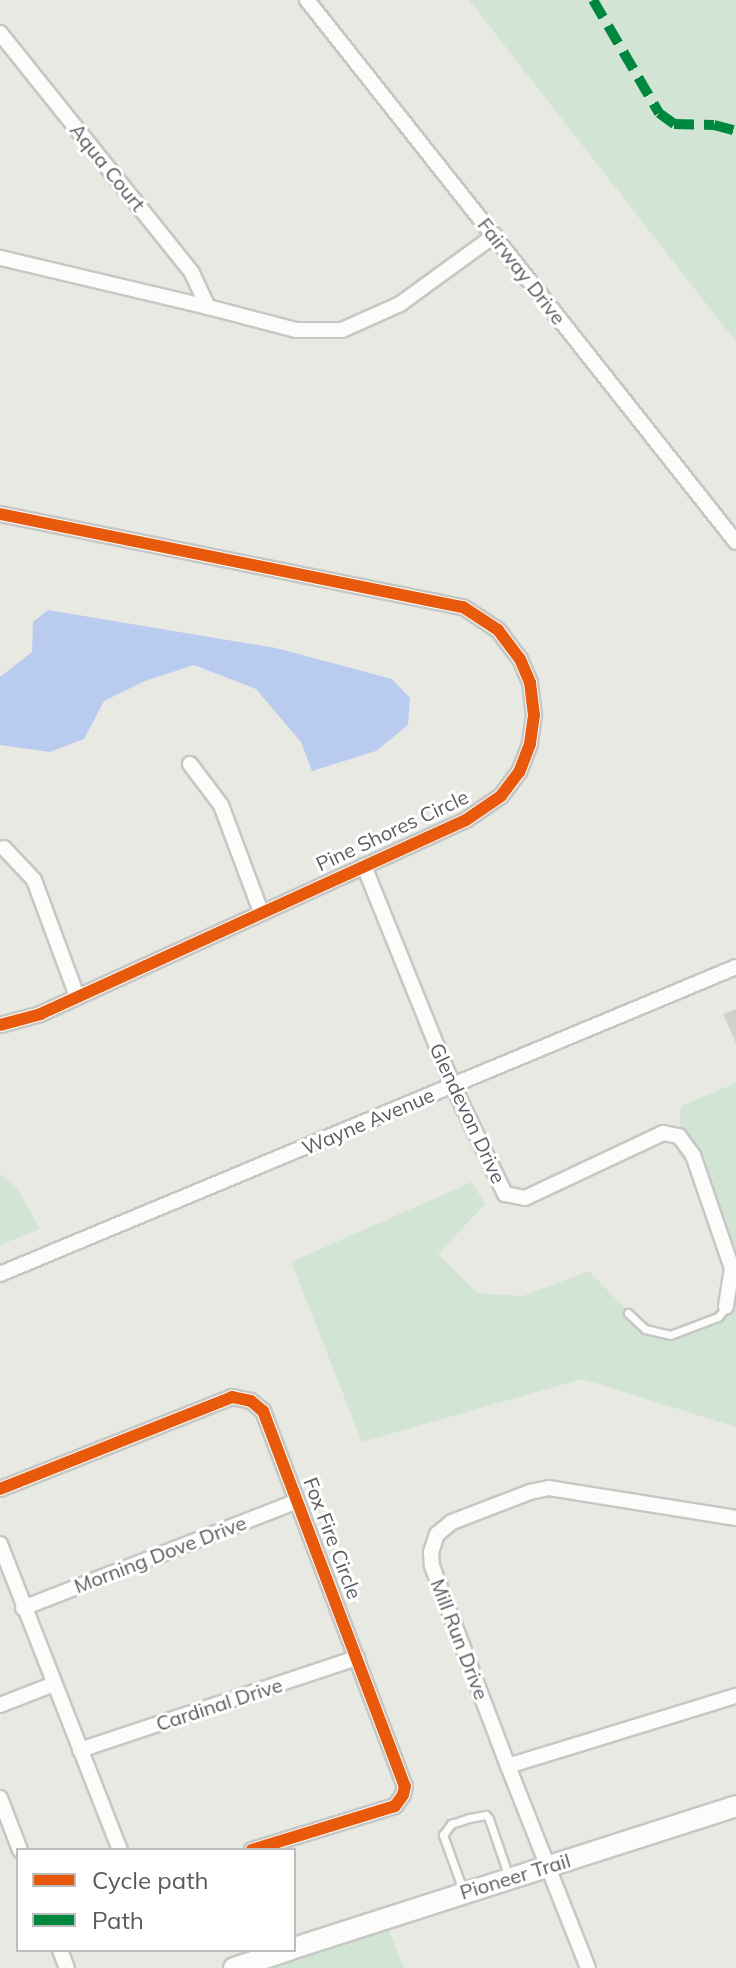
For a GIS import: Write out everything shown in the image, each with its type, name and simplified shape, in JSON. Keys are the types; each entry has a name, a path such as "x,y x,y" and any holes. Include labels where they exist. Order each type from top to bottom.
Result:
{"street":[{"name":"Fairway Drive","path":"307,0 736,542"},
{"name":"Aqua Court","path":"0,33 192,273 208,307"},
{"path":"0,258 296,330 342,330 400,304 495,235"},
{"name":"Pine Shores Circle","path":"0,514 463,607 498,630 520,659 530,683 534,715 530,744 519,772 501,796 466,820 77,996 6,1024"},
{"path":"190,764 221,805 261,912"},
{"path":"4,848 34,880 77,996"},
{"name":"Glendevon Drive","path":"364,866 453,1086 505,1194 525,1198 663,1133 679,1136 693,1155 732,1268 726,1307"},
{"name":"Wayne Avenue","path":"0,1274 736,967"},
{"name":"Fox Fire Circle","path":"0,1489 232,1397 251,1401 263,1411 405,1786 395,1806 258,1848"},
{"name":"Mill Run Drive","path":"588,1968 432,1566 431,1553 437,1534 452,1522 530,1492 549,1488 736,1518"},
{"name":"Morning Dove Drive","path":"23,1608 297,1501"},
{"path":"0,1544 119,1848"},
{"name":"Cardinal Drive","path":"80,1750 357,1658"},
{"path":"0,1705 54,1684"},
{"path":"508,1766 736,1696"},
{"path":"0,1798 19,1848"},
{"name":"Pioneer Trail","path":"296,1947 736,1806"},
{"name":"Pioneer Trail","path":"234,1968 282,1952"}],"lane":[{"path":"628,1313 645,1329 670,1335 718,1317 726,1307"},
{"path":"463,1892 443,1835 451,1824 469,1818 486,1815 489,1819 509,1878"}],"green space":[{"path":"469,0 736,0 736,342"},
{"path":"736,1083 736,1427 582,1379 362,1442 291,1262 472,1182 485,1204 438,1254 478,1293 523,1296 589,1271 645,1329 670,1335 717,1317 732,1268 679,1136 681,1106"},
{"path":"0,1174 18,1190 40,1229 0,1245"},
{"path":"387,1926 404,1968 259,1968"}],"water":[{"path":"48,610 276,648 392,679 410,698 408,725 376,751 312,771 301,742 256,689 194,665 145,681 104,701 84,739 50,752 0,745 0,677 32,652 33,622"}],"building":[{"path":"736,1009 736,1043 723,1014"}],"marked path":[{"path":"593,0 659,113 674,124 714,125 736,131"}],"cycle path":[{"path":"0,514 463,607 498,630 520,659 530,683 534,715 530,744 519,772 501,796 466,820 41,1014 0,1025"},
{"path":"0,1489 232,1397 251,1401 263,1411 405,1786 395,1806 258,1848"}]}
